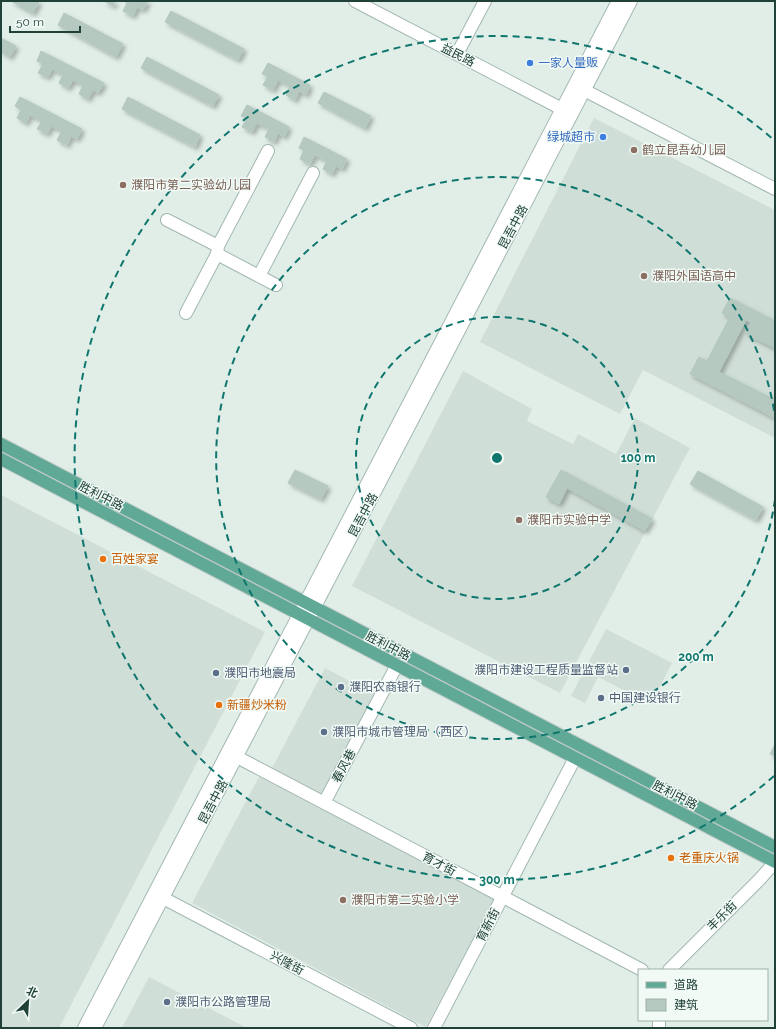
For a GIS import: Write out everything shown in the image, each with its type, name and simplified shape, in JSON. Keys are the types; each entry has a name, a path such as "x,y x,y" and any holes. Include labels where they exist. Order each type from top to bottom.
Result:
{"main road":[{"name":"胜利中路","path":"1,444 775,847"},
{"name":"胜利中路","path":"1,459 775,862"}],"street":[{"name":"益民路","path":"355,1 562,109"},
{"path":"457,54 485,1"},
{"name":"昆吾中路","path":"96,1028 236,757 310,605 618,1"},
{"name":"昆吾中路","path":"310,605 631,1"},
{"path":"584,90 775,189"},
{"path":"186,313 268,151"},
{"path":"259,276 313,173"},
{"path":"167,220 276,285"},
{"name":"昆吾中路","path":"84,1028 304,617"},
{"name":"春风巷","path":"324,803 397,665"},
{"name":"育才街","path":"236,757 640,969"},
{"name":"育新街","path":"434,1028 575,758"},
{"name":"丰乐街","path":"670,969 760,879 775,862"},
{"name":"兴隆街","path":"163,898 411,1028"}],"shaded area":[{"name":"濮阳外国语高中","path":"594,118 775,210 775,438 643,370 620,414 480,342"},
{"name":"濮阳市实验中学","path":"463,371 532,409 527,421 573,444 578,434 616,454 635,418 690,448 560,693 352,586"},
{"path":"1,495 265,632 59,1028 1,1028"},
{"name":"濮阳市建设工程质量监督站","path":"606,629 672,663 651,704 598,677 585,703 571,696"},
{"name":"濮阳市城市管理局（西区）","path":"325,668 376,695 323,797 271,770"},
{"name":"濮阳市第二实验小学","path":"261,773 495,897 426,1027 192,903"},
{"name":"濮阳市公路管理局","path":"149,977 247,1028 122,1028"}],"building":[{"path":"11,1 37,1 39,2 33,13"},
{"path":"104,1 115,1 113,6"},
{"path":"124,1 148,1 143,10 137,7 133,16 123,11 127,3"},
{"path":"171,11 244,49 238,60 165,22"},
{"path":"64,13 123,44 116,57 58,25"},
{"path":"1,38 16,46 10,57 1,52"},
{"path":"41,51 104,83 98,93 93,90 88,99 79,94 83,85 73,80 68,88 59,83 63,75 52,69 48,77 38,73 43,64 37,61"},
{"path":"147,57 219,95 213,106 141,68"},
{"path":"268,63 310,85 306,95 299,91 295,100 286,95 290,86 278,80 273,90 263,85 268,76 262,74"},
{"path":"324,92 371,116 365,128 318,103"},
{"path":"20,97 82,129 77,139 71,136 67,145 57,140 62,131 51,126 47,134 37,129 42,121 30,115 26,123 17,118 21,110 15,106"},
{"path":"128,97 200,135 195,147 122,109"},
{"path":"247,105 289,127 284,137 278,133 274,142 265,137 269,129 257,123 252,132 242,127 247,118 241,116"},
{"path":"304,137 347,159 342,169 336,166 332,174 323,169 327,161 315,155 310,164 300,159 304,150 299,148"},
{"path":"730,298 775,321 775,348 746,334 751,323 746,320 719,372 775,400 775,418 690,374 699,357 707,361 730,317 722,313"},
{"path":"295,470 328,486 321,499 288,483"},
{"path":"561,470 652,519 645,531 567,488 559,504 546,497"},
{"path":"698,471 763,507 756,520 690,484"},
{"path":"775,744 775,756 770,754"}],"place":[{"name":"一家人量贩","path":"530,63"},
{"name":"绿城超市","path":"603,137"},
{"name":"鹤立昆吾幼儿园","path":"634,150"},
{"name":"濮阳市第二实验幼儿园","path":"123,185"},
{"name":"濮阳外国语高中","path":"644,276"},
{"name":"濮阳市实验中学","path":"519,520"},
{"name":"百姓家宴","path":"103,559"},
{"name":"濮阳市建设工程质量监督站","path":"626,670"},
{"name":"濮阳市地震局","path":"216,673"},
{"name":"濮阳农商银行","path":"341,687"},
{"name":"中国建设银行","path":"601,698"},
{"name":"新疆炒米粉","path":"219,705"},
{"name":"濮阳市城市管理局（西区）","path":"324,732"},
{"name":"老重庆火锅","path":"671,858"},
{"name":"濮阳市第二实验小学","path":"343,900"},
{"name":"濮阳市公路管理局","path":"167,1002"}]}
